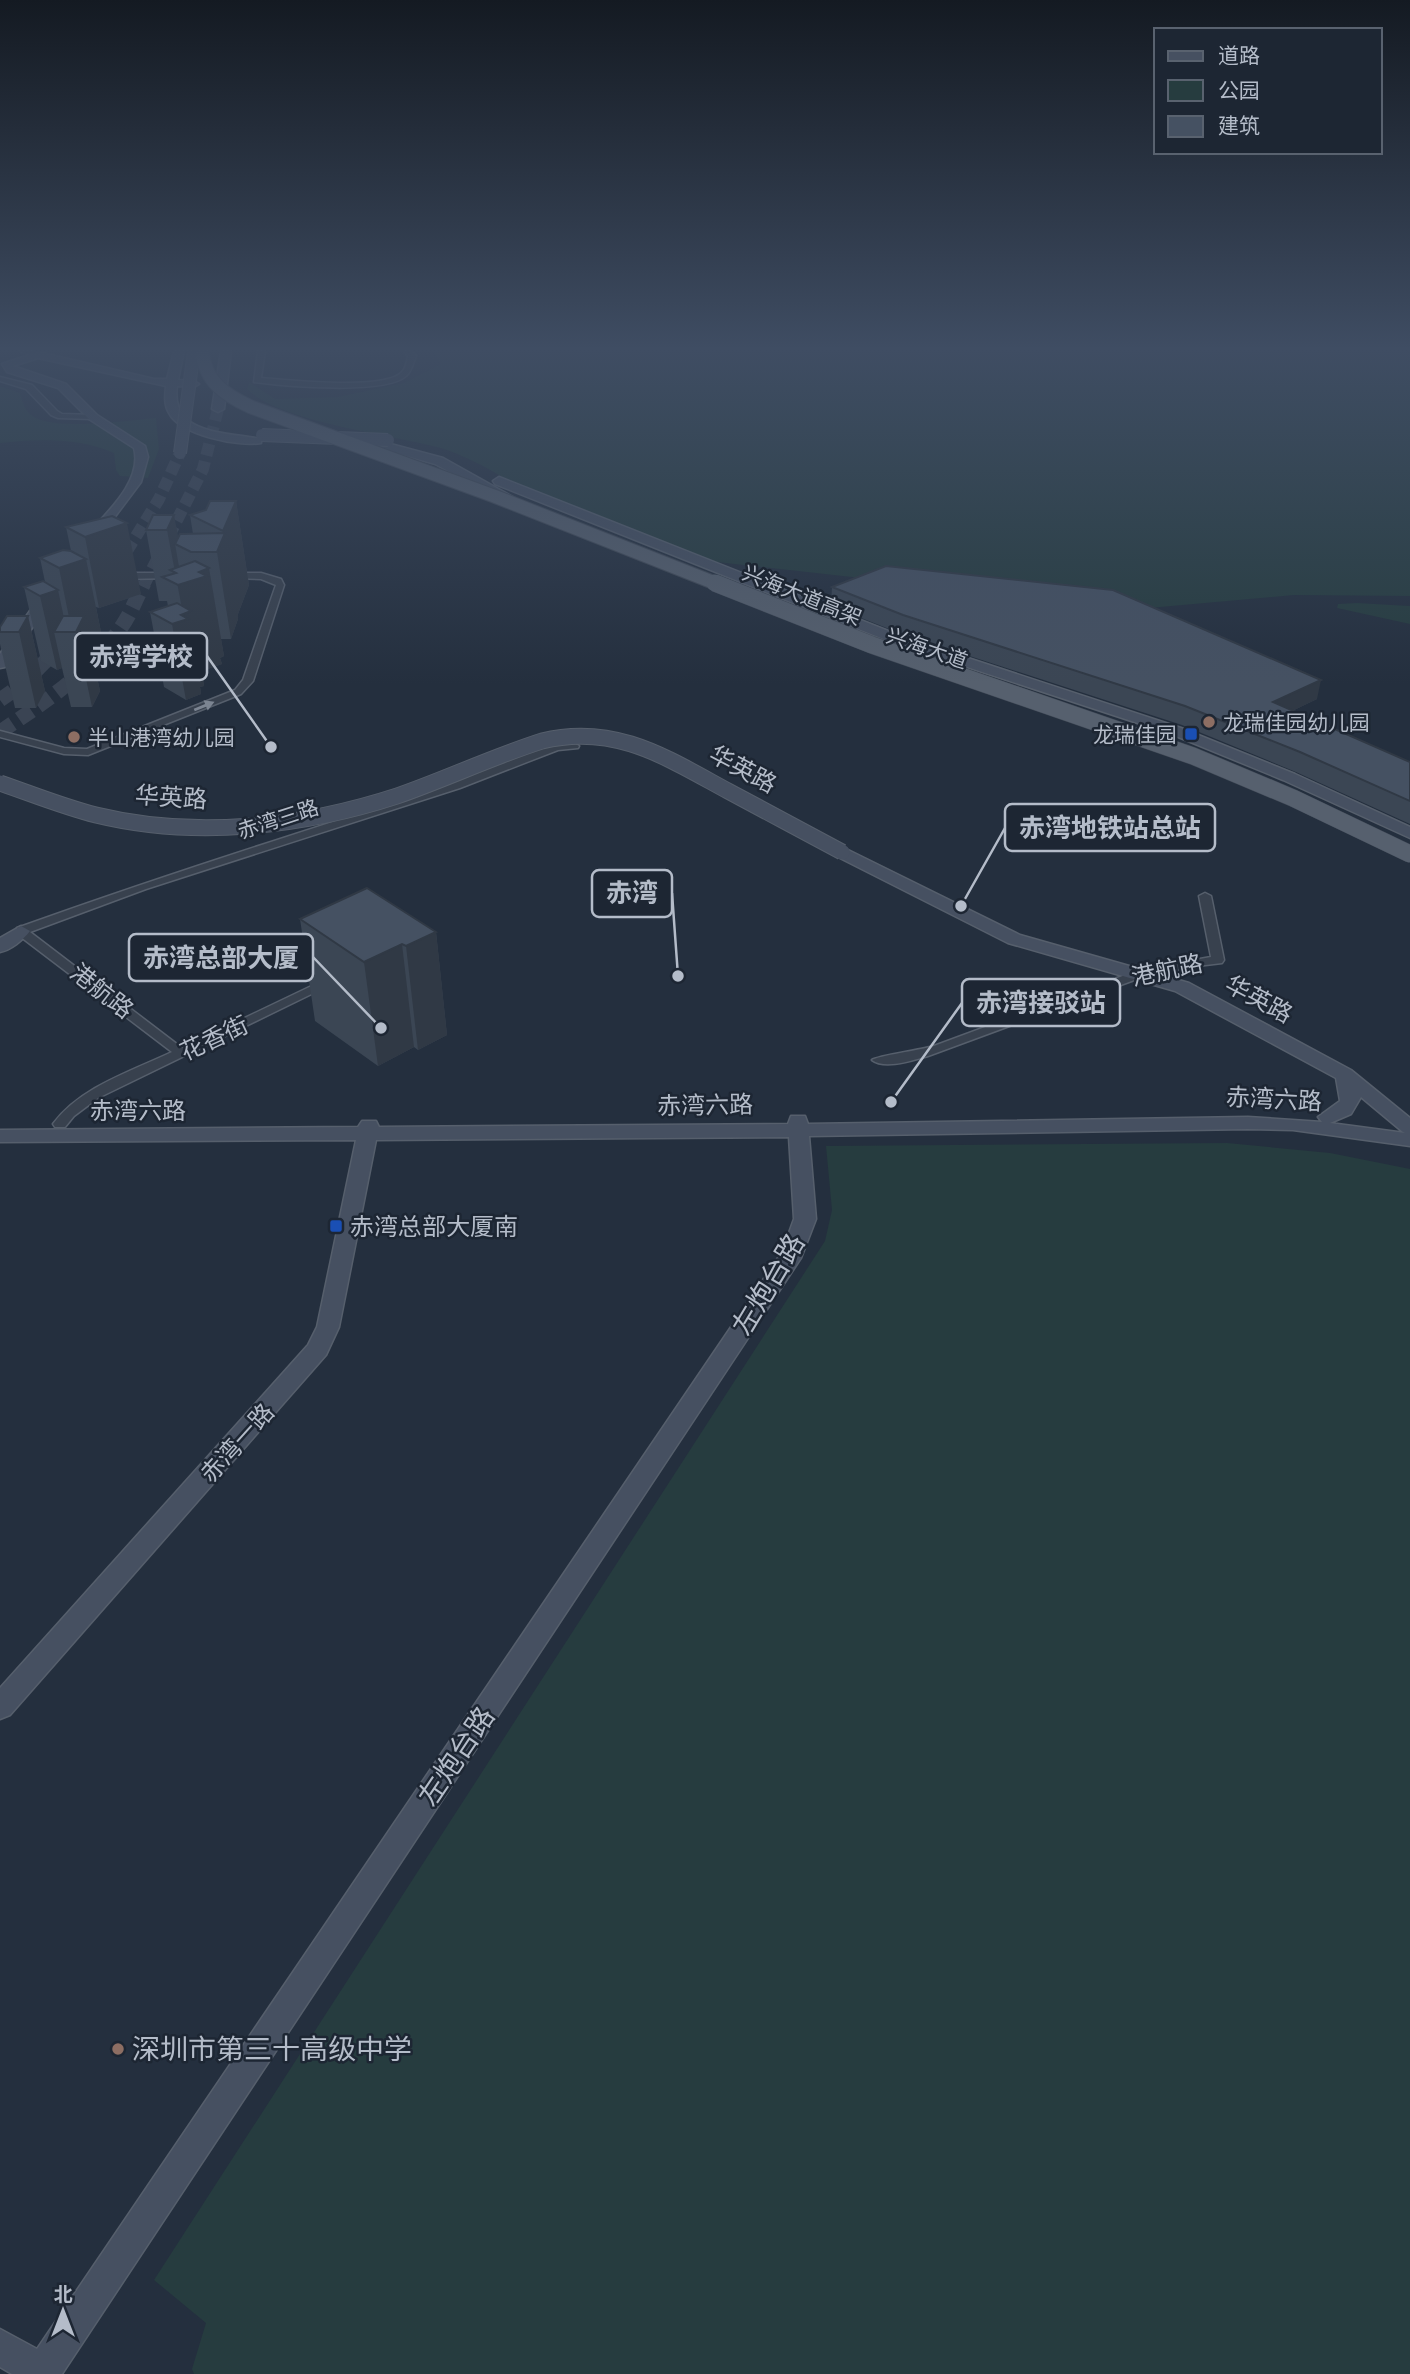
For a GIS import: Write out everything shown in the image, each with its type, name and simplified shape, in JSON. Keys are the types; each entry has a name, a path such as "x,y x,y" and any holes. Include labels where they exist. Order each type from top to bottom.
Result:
{"main road":[{"name":"兴海大道高架","path":"400,462 494,496 859,641 1193,755 1293,797 1410,856"},
{"name":"兴海大道高架","path":"417,462 558,513 805,612 919,654 1187,744 1275,779 1410,842"}],"street":[{"path":"82,551 130,490 144,462"},
{"name":"兴海大道","path":"441,462 566,525 828,635 1222,771 1410,856"},
{"name":"兴海大道","path":"463,462 524,492 896,639 1176,731 1289,777 1410,833"},
{"path":"115,576 183,576"},
{"path":"0,734 64,751 88,752 238,692 248,681 280,585 267,577 224,576"},
{"path":"0,664 18,628 53,588"},
{"name":"华英路","path":"0,783 97,815 133,821 201,827 257,825 358,807 419,788 545,740 595,736 621,740 650,749 842,852 1014,939 1182,988 1344,1074 1410,1128"},
{"name":"赤湾三路","path":"0,947 21,931 142,887 456,786 556,747 574,746"},
{"name":"港航路","path":"878,1060 895,1060 955,1043 1140,974 1218,960 1205,896"},
{"name":"港航路","path":"21,931 181,1053"},
{"name":"花香街","path":"60,1124 69,1113 93,1095 340,977"},
{"path":"1328,1117 1345,1109 1350,1103 1351,1091 1344,1074"},
{"name":"赤湾六路","path":"799,1125 1190,1112 1328,1117 1410,1128"},
{"name":"赤湾六路","path":"0,1121 368,1130"},
{"name":"赤湾六路","path":"0,1136 799,1125 1248,1123 1293,1124 1410,1140"},
{"name":"左炮台路","path":"41,2373 793,1253 805,1219 799,1125"},
{"name":"赤湾一路","path":"0,1707 318,1349 328,1327 368,1130"},
{"path":"0,2347 41,2373"}],"green space":[{"path":"115,462 154,462 148,478 120,476"},
{"path":"474,462 1410,462 1410,596 1294,595 1138,609 708,561 504,478"},
{"path":"1338,604 1410,606 1410,624 1337,608"},
{"path":"1227,1143 1330,1153 1410,1169 1410,2374 194,2374 192,2369 206,2323 154,2280 825,1241 832,1210 826,1146"}],"building":[{"path":"210,501 236,501 223,531 190,515 206,510"},
{"path":"153,515 174,515 167,530 146,530"},
{"path":"112,516 127,523 85,537 66,527"},
{"path":"225,533 217,552 191,552 175,544 180,534"},
{"path":"63,550 86,559 59,568 40,558"},
{"path":"195,561 209,568 199,572 207,576 178,585 162,577 176,573 170,570"},
{"path":"886,566 1113,590 1321,680 1273,702 1410,762 1410,801 1300,752 1185,706 903,615 832,587"},
{"path":"43,581 58,590 40,596 24,587"},
{"path":"177,603 191,611 181,615 188,619 172,624 150,612"},
{"path":"7,616 28,616 19,632 0,632"},
{"path":"63,616 84,616 76,632 54,632"},
{"path":"367,888 436,932 364,962 300,919"}],"tunnel":[{"path":"117,567 159,499 176,462"},
{"path":"144,585 205,462"},
{"path":"0,732 66,685 96,658 125,621 144,583"},
{"path":"0,700 24,683 64,642"}],"place":[{"name":"龙瑞佳园幼儿园","path":"1209,722"},
{"name":"龙瑞佳园","path":"1191,734"},
{"name":"半山港湾幼儿园","path":"74,737"},
{"name":"赤湾学校","path":"271,747"},
{"name":"赤湾地铁站总站","path":"961,906"},
{"name":"赤湾","path":"678,976"},
{"name":"赤湾总部大厦","path":"381,1028"},
{"name":"赤湾接驳站","path":"891,1102"},
{"name":"赤湾总部大厦南","path":"336,1226"},
{"name":"深圳市第三十高级中学","path":"118,2049"}]}
